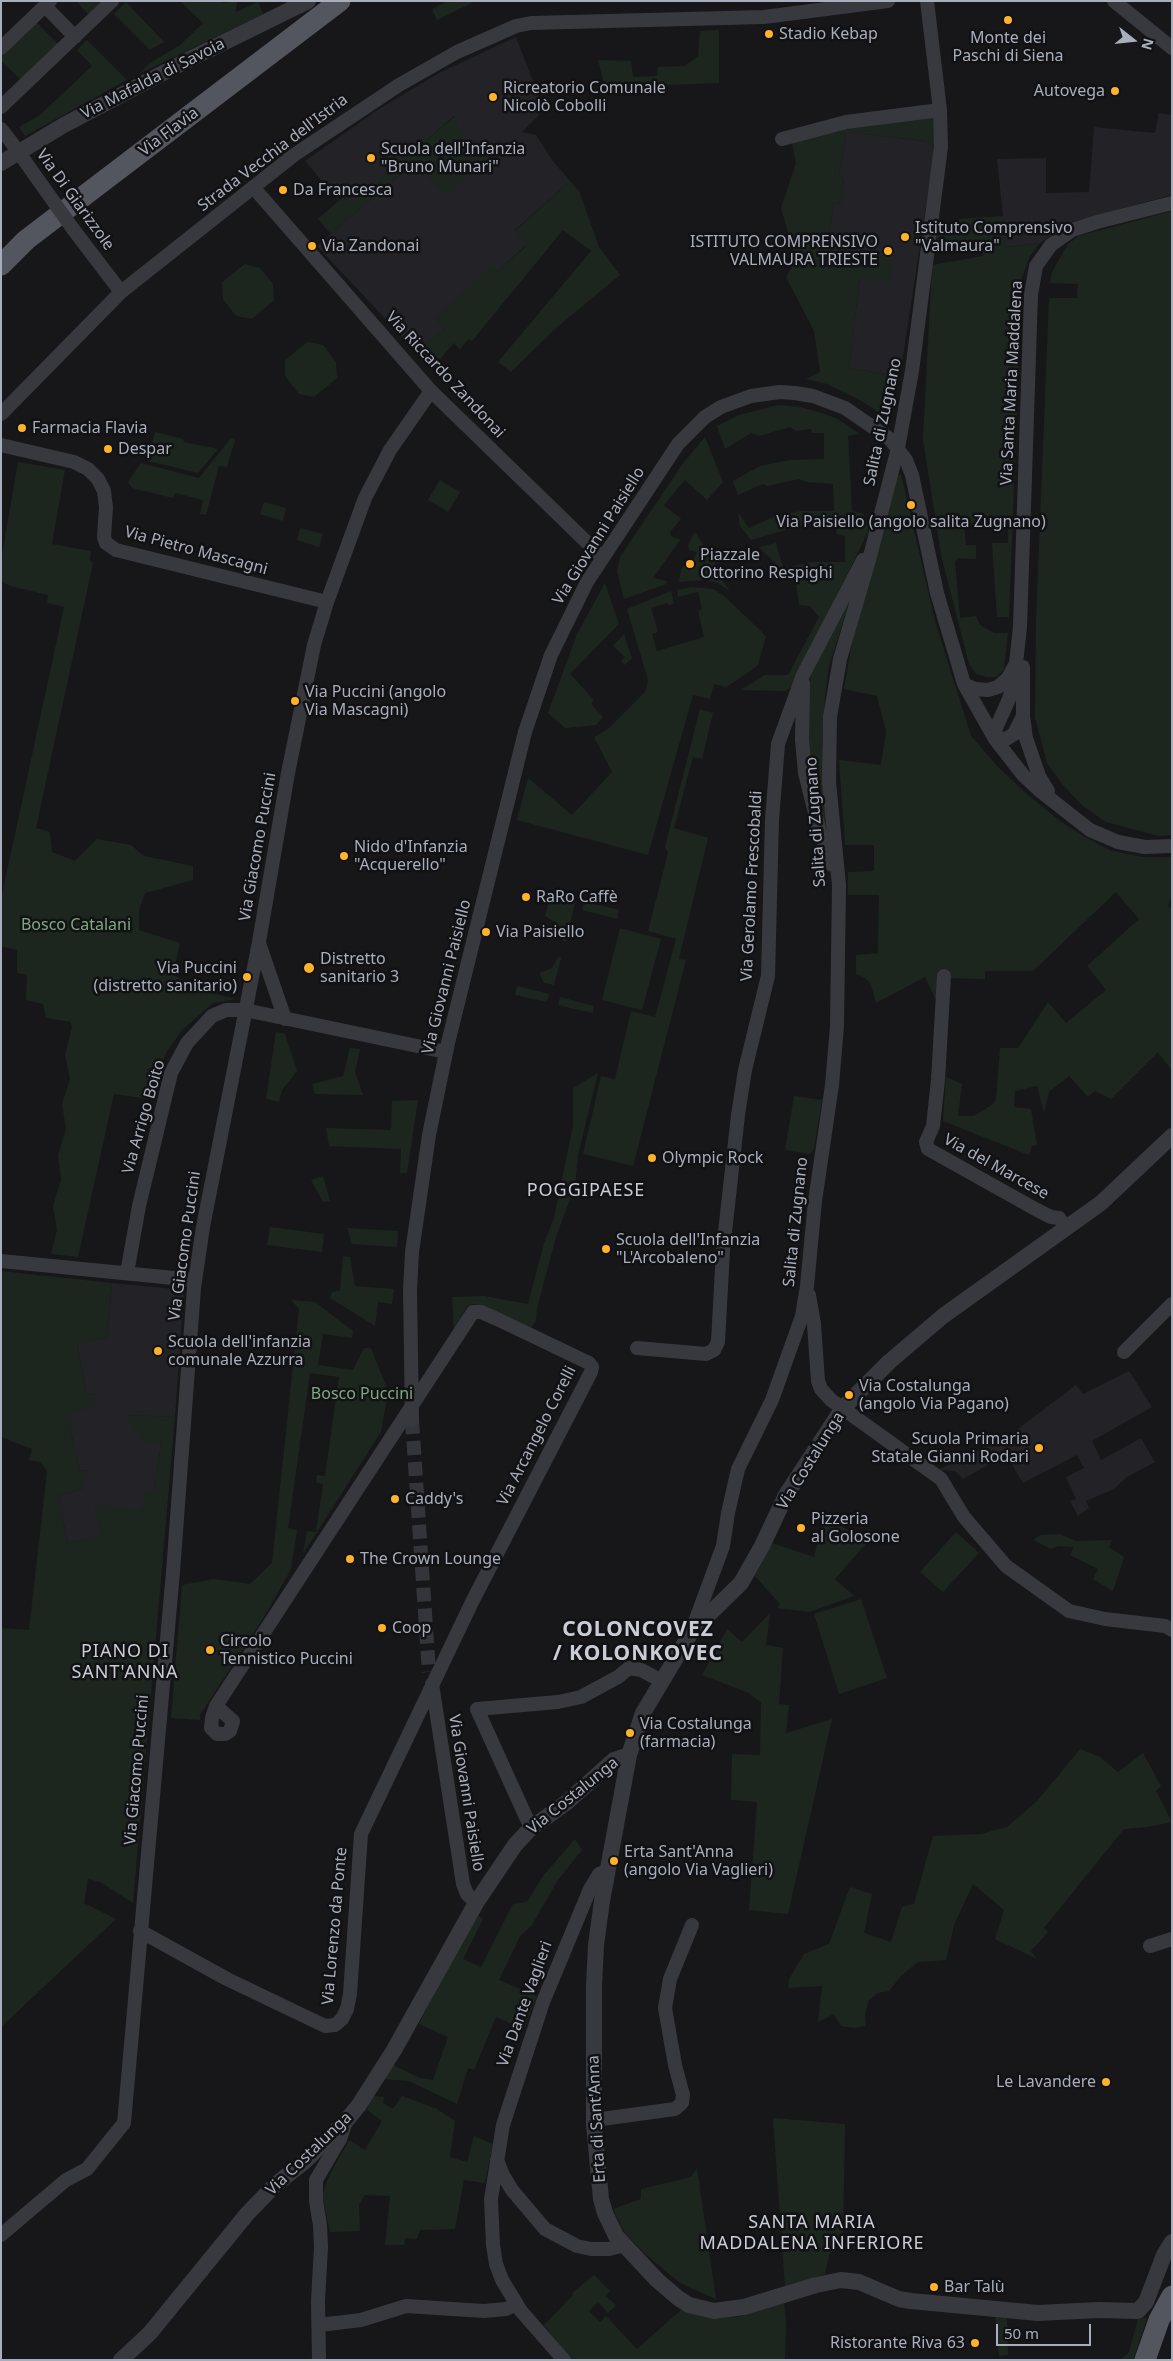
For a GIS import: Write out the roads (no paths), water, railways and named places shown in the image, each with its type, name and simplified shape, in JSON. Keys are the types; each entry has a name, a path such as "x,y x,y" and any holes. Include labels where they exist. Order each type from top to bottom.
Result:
{"main road":[{"name":"Via Flavia","path":"1,265 26,240 340,1"},
{"path":"1146,2360 1165,2320 1172,2296"}],"street":[{"path":"1,107 112,1"},
{"name":"Strada Vecchia dell'Istria","path":"1,414 121,292 253,187 343,120 457,52 516,26 540,23 764,17 888,1"},
{"name":"Salita di Zugnano","path":"692,1631 723,1546 738,1469 772,1400 802,1316 807,1286 820,1158 832,1085 840,955 839,885 829,782 830,717 840,659 898,448 912,371 925,263 940,166 940,110 928,1"},
{"path":"278,49 307,2"},
{"name":"Via Mafalda di Savoia","path":"1,163 64,125 186,61 307,2"},
{"path":"1115,2 1172,48"},
{"path":"1,48 48,4 75,37"},
{"path":"782,139 846,122 940,110"},
{"name":"Via Di Giarizzole","path":"1,129 72,228 121,292"},
{"name":"Via Riccardo Zandonai","path":"253,187 431,391 602,557"},
{"name":"Via Santa Maria Maddalena","path":"1172,203 1072,230 1051,246 1036,266 1031,294 1020,627 1009,699 996,728 995,739 1023,774 1056,804 1090,830 1118,842 1145,847 1172,846"},
{"name":"Via Giacomo Puccini","path":"1,2235 66,2180 87,2169 124,2123 173,1572 194,1280 221,1130 259,942 288,773 314,645 327,602 365,498 395,442 431,391"},
{"name":"Via Giovanni Paisiello","path":"414,1412 410,1290 412,1252 427,1142 446,1052 525,732 551,656 572,610 602,557 678,444 689,431 705,417 736,400 780,392 813,396 852,413 884,434 898,448 912,475 937,593 964,684 995,739"},
{"name":"Via Pietro Mascagni","path":"1,445 74,462 88,469 98,479 104,491 106,507 104,537 106,543 116,550 327,602"},
{"name":"Via Gerolamo Frescobaldi","path":"636,1348 706,1354 714,1350 718,1342 723,1250 738,1115 745,1070 768,976 770,858 778,744 803,675 873,542"},
{"name":"Via Santa Maria Maddalena","path":"1020,627 1024,668 1023,716 1031,757 1039,776 1056,804"},
{"name":"Via Santa Maria Maddalena","path":"964,684 975,689 998,687 1008,678 1016,663"},
{"name":"Via Gerolamo Frescobaldi","path":"803,675 802,740 805,772 820,833 839,885"},
{"path":"995,739 1006,739 1014,734 1023,716"},
{"path":"259,942 285,1019"},
{"name":"Via del Marcese","path":"944,976 938,1080 933,1126 926,1142 928,1149 1037,1210 1051,1217 1059,1218 1067,1228"},
{"name":"Via Arrigo Boito","path":"128,1273 139,1206 171,1073 187,1043 212,1016 226,1010 245,1010 446,1052"},
{"name":"Via Costalunga","path":"122,2360 150,2333 253,2208 275,2185 304,2162 346,2121 394,2050 476,1903 499,1867 531,1828 566,1803 614,1760 628,1755 643,1713 692,1631 745,1576 771,1528 786,1495 843,1408 889,1362 943,1316 1101,1203 1172,1136"},
{"path":"1,1261 194,1280"},
{"path":"807,1286 814,1324 818,1381 821,1389 831,1400 941,1480 964,1518 1006,1566 1069,1611 1105,1619 1165,1626 1172,1630"},
{"path":"1124,1352 1172,1304"},
{"name":"Via Arcangelo Corelli","path":"216,1706 414,1412 439,1363 473,1312 481,1312 589,1363 592,1367 431,1674"},
{"path":"531,1828 477,1709 558,1702 581,1697 618,1677 629,1668 641,1670 662,1681"},
{"name":"Via Giovanni Paisiello","path":"431,1674 462,1884 467,1894 476,1903"},
{"name":"Via Lorenzo da Ponte","path":"140,1931 227,1979 324,2026 335,2025 342,2019 347,2010 350,1994 361,1834 431,1674"},
{"name":"Erta di Sant'Anna","path":"628,1755 607,1871 595,1953 594,2120 601,2199 610,2225 625,2245 678,2298 703,2309 730,2310 816,2285 852,2280 899,2299 1038,2313 1138,2311 1146,2302 1164,2254 1172,2242"},
{"name":"Via Dante Vaglieri","path":"564,2360 516,2304 499,2272 493,2245 491,2199 503,2125 552,1977 590,1889 599,1874 607,1871"},
{"path":"594,2120 676,2109 682,2103 683,2095 675,2065 665,2008 670,1979 692,1925"},
{"path":"1150,1946 1172,1939"},
{"path":"319,2360 318,2325 321,2240 316,2201 316,2180 340,2139 346,2121"},
{"path":"497,2159 503,2175 512,2190 545,2229 577,2246 591,2249 609,2249 625,2245"},
{"path":"318,2325 361,2320 406,2306 484,2311 506,2309 516,2304"}],"tunnel":[{"path":"412,1420 429,1672"}],"place":[{"name":"Monte dei Paschi di Siena","path":"1008,20"},
{"name":"Stadio Kebap","path":"769,34"},
{"name":"Autovega","path":"1115,91"},
{"name":"Ricreatorio Comunale Nicolò Cobolli","path":"493,97"},
{"name":"Scuola dell'Infanzia \"Bruno Munari\"","path":"371,158"},
{"name":"Da Francesca","path":"283,190"},
{"name":"Istituto Comprensivo \"Valmaura\"","path":"905,237"},
{"name":"Via Zandonai","path":"312,246"},
{"name":"ISTITUTO COMPRENSIVO VALMAURA TRIESTE","path":"888,251"},
{"name":"Farmacia Flavia","path":"22,428"},
{"name":"Despar","path":"108,449"},
{"name":"Via Paisiello (angolo salita Zugnano)","path":"911,505"},
{"name":"Piazzale Ottorino Respighi","path":"690,564"},
{"name":"Via Puccini (angolo Via Mascagni)","path":"295,701"},
{"name":"Nido d'Infanzia \"Acquerello\"","path":"344,856"},
{"name":"RaRo Caffè","path":"526,897"},
{"name":"Via Paisiello","path":"486,932"},
{"name":"Distretto sanitario 3","path":"309,968"},
{"name":"Via Puccini (distretto sanitario)","path":"247,977"},
{"name":"Olympic Rock","path":"652,1158"},
{"name":"Scuola dell'Infanzia \"L'Arcobaleno\"","path":"606,1249"},
{"name":"Scuola dell'infanzia comunale Azzurra","path":"158,1351"},
{"name":"Via Costalunga (angolo Via Pagano)","path":"849,1395"},
{"name":"Scuola Primaria Statale Gianni Rodari","path":"1039,1448"},
{"name":"Caddy's","path":"395,1499"},
{"name":"Pizzeria al Golosone","path":"801,1528"},
{"name":"The Crown Lounge","path":"350,1559"},
{"name":"Coop","path":"382,1628"},
{"name":"Circolo Tennistico Puccini","path":"210,1650"},
{"name":"Via Costalunga (farmacia)","path":"630,1733"},
{"name":"Erta Sant'Anna (angolo Via Vaglieri)","path":"614,1861"},
{"name":"Le Lavandere","path":"1106,2082"},
{"name":"Bar Talù","path":"934,2287"},
{"name":"Ristorante Riva 63","path":"975,2343"}],"district":[{"name":"POGGIPAESE","path":"586,1191"},
{"name":"COLONCOVEZ / KOLONKOVEC","path":"638,1642"},
{"name":"PIANO DI SANT'ANNA","path":"125,1662"},
{"name":"SANTA MARIA MADDALENA INFERIORE","path":"812,2233"}],"park label":[{"name":"Bosco Catalani","path":"76,925"},
{"name":"Bosco Puccini","path":"362,1394"}]}
